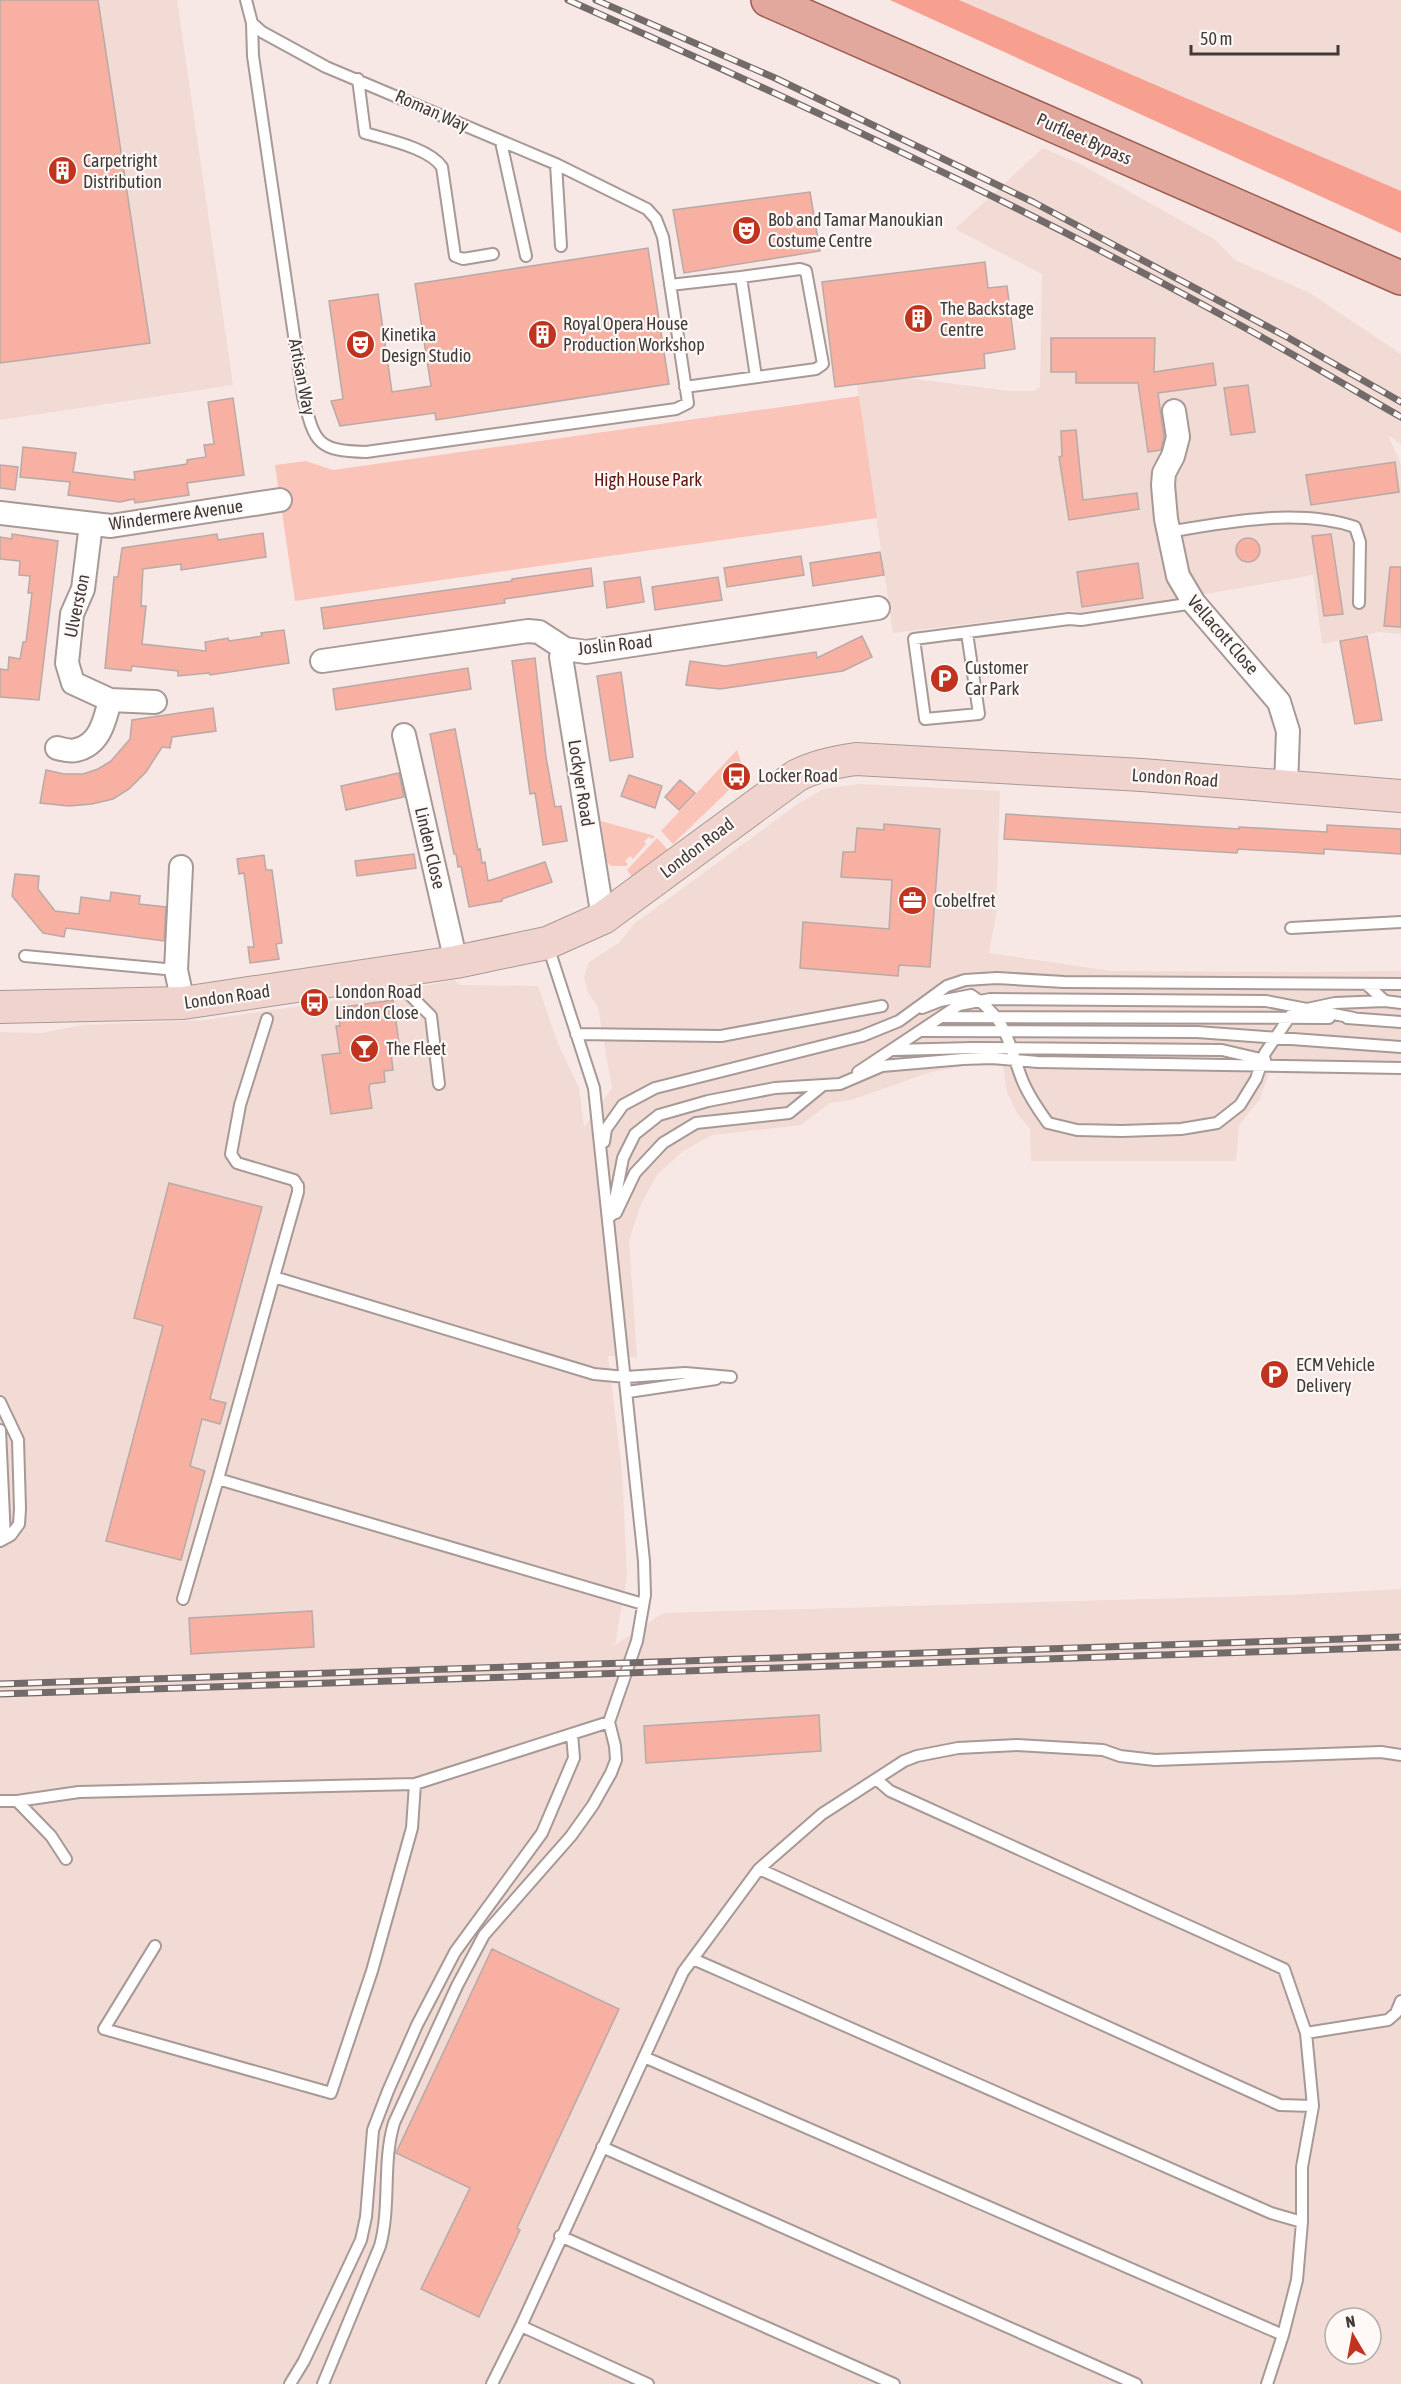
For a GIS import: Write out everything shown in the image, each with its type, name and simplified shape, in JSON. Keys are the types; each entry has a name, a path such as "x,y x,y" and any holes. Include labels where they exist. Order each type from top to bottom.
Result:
{"main road":[{"name":"Purfleet Bypass","path":"768,0 1401,278"}],"street":[{"name":"Vellacott Close","path":"1174,411 1177,444 1163,479 1168,532 1179,576 1183,587 1194,603 1279,702 1285,716 1288,737 1286,787"},
{"name":"Windermere Avenue","path":"0,513 111,526 280,500"},
{"name":"Ulverston","path":"91,524 83,589 72,614 67,663 74,683 110,700 155,702"},
{"name":"Joslin Road","path":"322,661 528,631 538,632 565,649 586,652 878,608"},
{"name":"Lockyer Road","path":"565,649 561,657 603,918"},
{"path":"57,748 75,751 90,743 99,733 110,700"},
{"name":"Linden Close","path":"404,735 456,962"},
{"name":"London Road","path":"0,1008 183,1003 456,962 547,943 603,918 796,776 815,767 839,761 856,759 991,766 1401,796"},
{"path":"182,867 176,970 183,1003"}],"lane":[{"path":"246,0 252,23"},
{"name":"Roman Way","path":"252,23 262,32 326,67 556,164 638,203 656,219 663,237 670,285"},
{"name":"Artisan Way","path":"252,23 253,56 303,397 314,434 322,444 335,451 366,452 676,409 688,403 685,387"},
{"path":"358,79 365,132 436,158 442,167 454,256 463,259 493,254"},
{"path":"501,142 526,256"},
{"path":"556,164 561,246"},
{"path":"800,269 806,271 824,360 822,367 685,387 670,285 800,269"},
{"path":"741,277 756,377"},
{"path":"1168,532 1224,522 1284,518 1339,522 1355,527 1360,542 1359,603"},
{"path":"967,633 979,714 925,719 914,639 1069,619 1081,620 1194,603"},
{"path":"1291,928 1401,922"},
{"path":"323,2384 380,2246 384,2230 389,2146 394,2123 457,1986 484,1935 571,1836 593,1805 611,1773 615,1760 615,1746 609,1722 637,1641 643,1604 644,1561 628,1392 594,1088 547,943"},
{"path":"26,956 176,970"},
{"path":"397,971 401,986 431,1016 440,1084"},
{"path":"602,1155 606,1129 622,1105 655,1088 862,1036 899,1021 947,986 964,980 998,978 1064,982 1401,984"},
{"path":"1366,984 1385,1001"},
{"path":"913,1012 940,1001 971,995 988,1006 1013,1048 1020,1074 1034,1103 1048,1123 1077,1130 1181,1129 1217,1123 1240,1105 1256,1079 1275,1037 1293,1012 1335,1003 1385,1001 1401,1003"},
{"path":"840,1084 959,1005 980,1001 1113,999 1266,1001 1354,1018"},
{"path":"576,1034 720,1036 882,1006"},
{"path":"941,1017 1354,1018 1401,1022"},
{"path":"183,1599 298,1192 298,1186 294,1180 237,1163 231,1154 240,1105 267,1019"},
{"path":"921,1031 1197,1032 1401,1047"},
{"path":"891,1050 1013,1048 1222,1050 1262,1062"},
{"path":"610,1227 623,1158 635,1134 659,1115 708,1101 775,1088 840,1084 882,1066 963,1059 1262,1062 1286,1065 1401,1068"},
{"path":"610,1227 635,1173 663,1143 696,1123 789,1113 822,1085"},
{"path":"274,1277 594,1374 626,1377 685,1373 731,1377 628,1392"},
{"path":"0,1402 18,1440 20,1509 19,1524 11,1535 3,1540"},
{"path":"0,1430 3,1540"},
{"path":"218,1479 643,1604"},
{"path":"0,1801 17,1801 79,1792 415,1784 609,1722"},
{"path":"290,2384 304,2361 361,2240 366,2217 373,2130 388,2091 417,2025 455,1952 542,1833 574,1758 572,1734"},
{"path":"492,2384 521,2326 560,2236 683,1972 759,1869 822,1814 916,1756 943,1750 988,1746 1103,1750 1120,1756 1155,1760 1382,1752 1401,1755"},
{"path":"876,1779 890,1791 1281,1967 1290,1984 1306,2033 1313,2106 1302,2167 1302,2222 1297,2280 1267,2384"},
{"path":"154,1946 104,2029 331,2093 372,1971 412,1828 415,1784"},
{"path":"17,1801 51,1836 66,1858"},
{"path":"759,1869 1280,2105 1313,2106"},
{"path":"693,1959 1262,2209 1302,2222"},
{"path":"1306,2033 1388,2020 1396,2013 1401,2001"},
{"path":"644,2057 1283,2335"},
{"path":"602,2147 1136,2384"},
{"path":"560,2236 894,2384"},
{"path":"521,2326 648,2384"}],"shaded area":[{"path":"0,0 177,0 233,385 0,420"},
{"path":"890,0 959,0 1401,191 1401,233"},
{"path":"936,0 1401,0 1401,209"},
{"path":"1043,148 1080,164 1214,239 1235,260 1310,293 1401,354 1401,444 1388,435 1401,464 1401,634 1379,632 1322,644 1313,575 1084,613 1072,611 893,633 857,384 907,378 1010,391 1035,391 1040,387 1042,274 955,229"},
{"path":"859,784 1000,791 996,915 989,953 1112,971 1401,971 1401,1075 1269,1073 1260,1099 1239,1125 1236,1161 1031,1161 1030,1129 1017,1113 1007,1092 1003,1066 970,1065 931,1072 851,1100 830,1103 801,1125 712,1135 683,1151 657,1175 642,1202 629,1240 637,1357 608,1356 622,1471 627,1576 615,1645 663,1613 1289,1595 1401,1589 1401,2384 0,2384 0,1032 41,1033 83,1025 205,1020 393,992 454,980 460,985 538,986 558,1044 579,1088 584,1127 612,1088 598,1008 588,992 584,977 589,962 619,943 634,924 799,803 824,789"}],"green space":[{"name":"High House Park","path":"859,396 877,518 295,601 275,465 306,461 333,470"},
{"path":"737,750 743,768 731,781 729,790 673,844 661,831"},
{"path":"601,821 655,836 644,841 646,844 633,859 630,856 625,861 628,864 626,866 611,866 607,862"},
{"path":"657,838 668,850 646,870 633,878 627,870"}],"building":[{"name":"Carpetright Distribution","path":"0,0 98,0 150,343 0,363"},
{"name":"Bob and Tamar Manoukian Costume Centre","path":"810,192 820,251 684,273 673,210"},
{"name":"Royal Opera House Production Workshop","path":"648,248 669,384 436,420 435,413 340,426 331,401 343,399 329,301 378,294 392,392 431,386 415,284"},
{"name":"The Backstage Centre","path":"985,262 988,288 1007,286 1015,349 984,354 985,368 835,387 822,282"},
{"path":"1051,338 1155,338 1154,372 1213,363 1216,385 1158,393 1164,437 1161,450 1148,452 1138,383 1076,383 1076,372 1051,372"},
{"path":"1248,385 1255,432 1231,435 1224,388"},
{"path":"233,398 244,475 187,483 189,495 135,503 134,499 120,502 68,495 70,482 20,477 23,447 76,453 73,472 135,480 134,472 187,464 187,460 206,457 204,445 214,444 208,402"},
{"path":"1076,430 1083,500 1137,493 1139,509 1069,520 1059,457 1062,456 1061,431"},
{"path":"1395,462 1399,492 1311,505 1306,475"},
{"path":"0,465 18,467 15,490 0,488"},
{"path":"263,533 266,557 181,570 181,564 143,569 141,606 146,606 142,644 206,651 205,642 262,636 261,633 284,630 289,663 210,675 209,673 178,676 178,671 132,666 131,671 105,668 114,577 118,577 122,548 217,534 218,540"},
{"path":"12,534 58,541 39,700 0,697 0,669 8,670 9,657 20,659 23,642 26,642 32,593 28,593 30,576 19,575 20,561 0,559 0,537 12,539"},
{"path":"1331,534 1343,614 1324,616 1312,536"},
{"path":"1248,538 1257,541 1260,550 1257,559 1248,562 1239,559 1236,550 1239,541"},
{"path":"880,552 884,575 813,586 810,563"},
{"path":"801,556 804,575 727,587 724,568"},
{"path":"1138,563 1143,598 1082,607 1077,572"},
{"path":"1390,567 1401,567 1401,627 1384,626"},
{"path":"591,568 593,586 504,599 505,603 324,629 321,608"},
{"path":"640,577 644,602 607,608 604,582"},
{"path":"718,577 722,600 655,610 652,587"},
{"path":"862,636 872,657 843,671 720,689 686,685 690,661 725,666 816,652 817,658"},
{"path":"1367,636 1382,720 1355,724 1340,641"},
{"path":"535,658 546,757 555,807 561,806 567,841 543,845 535,793 530,794 512,661"},
{"path":"468,668 471,689 336,710 333,689"},
{"path":"621,672 633,757 610,761 597,676"},
{"path":"213,708 216,731 172,737 170,748 162,747 146,772 129,789 113,799 69,806 40,803 46,770 64,774 83,774 98,769 111,761 130,739 132,720"},
{"path":"455,729 478,850 480,849 482,863 485,862 488,881 545,862 552,882 502,899 502,901 469,907 461,866 458,867 456,854 454,854 430,734"},
{"path":"399,773 404,797 346,810 341,786"},
{"path":"629,775 662,786 655,808 621,796"},
{"path":"680,780 695,793 679,810 665,797"},
{"path":"1006,814 1239,829 1239,827 1327,832 1327,825 1401,829 1401,854 1324,849 1324,854 1238,849 1237,853 1004,839"},
{"name":"Cobelfret","path":"884,824 940,829 930,967 899,965 898,976 800,968 803,922 889,929 892,880 841,877 843,852 855,852 857,828 884,830"},
{"path":"414,854 416,868 357,876 355,861"},
{"path":"264,855 266,870 272,870 282,943 276,944 279,959 250,963 248,947 254,947 244,873 239,874 237,859"},
{"path":"15,874 39,876 38,889 55,911 79,914 81,897 110,901 111,892 140,896 139,904 166,907 164,941 66,928 64,937 43,933 12,896"},
{"name":"The Fleet","path":"393,1000 399,1043 390,1044 393,1070 384,1071 385,1082 370,1084 372,1108 331,1114 322,1055 340,1053 336,1026 340,1026 337,1008"},
{"path":"169,1183 262,1207 210,1399 226,1403 220,1424 202,1419 190,1466 205,1471 181,1560 106,1541 163,1326 134,1318"},
{"path":"312,1611 314,1647 191,1654 189,1618"},
{"path":"819,1715 821,1751 646,1763 644,1726"},
{"path":"492,1949 619,2009 517,2228 520,2230 479,2317 421,2289 470,2188 396,2153"}],"railway":[{"path":"568,0 823,115 1074,237 1300,358 1401,417"},
{"path":"596,0 775,78 1033,202 1287,337 1401,402"},
{"path":"0,1684 1401,1637"},
{"path":"0,1694 1401,1647"}],"place":[{"name":"Carpetright Distribution","path":"62,171"},
{"name":"Bob and Tamar Manoukian Costume Centre","path":"747,230"},
{"name":"The Backstage Centre","path":"919,319"},
{"name":"Royal Opera House Production Workshop","path":"542,334"},
{"name":"Kinetika Design Studio","path":"360,345"},
{"name":"Customer Car Park","path":"944,678"},
{"name":"Locker Road","path":"737,776"},
{"name":"Cobelfret","path":"913,901"},
{"name":"London Road Lindon Close","path":"314,1002"},
{"name":"The Fleet","path":"365,1049"},
{"name":"ECM Vehicle Delivery","path":"1275,1375"}]}
